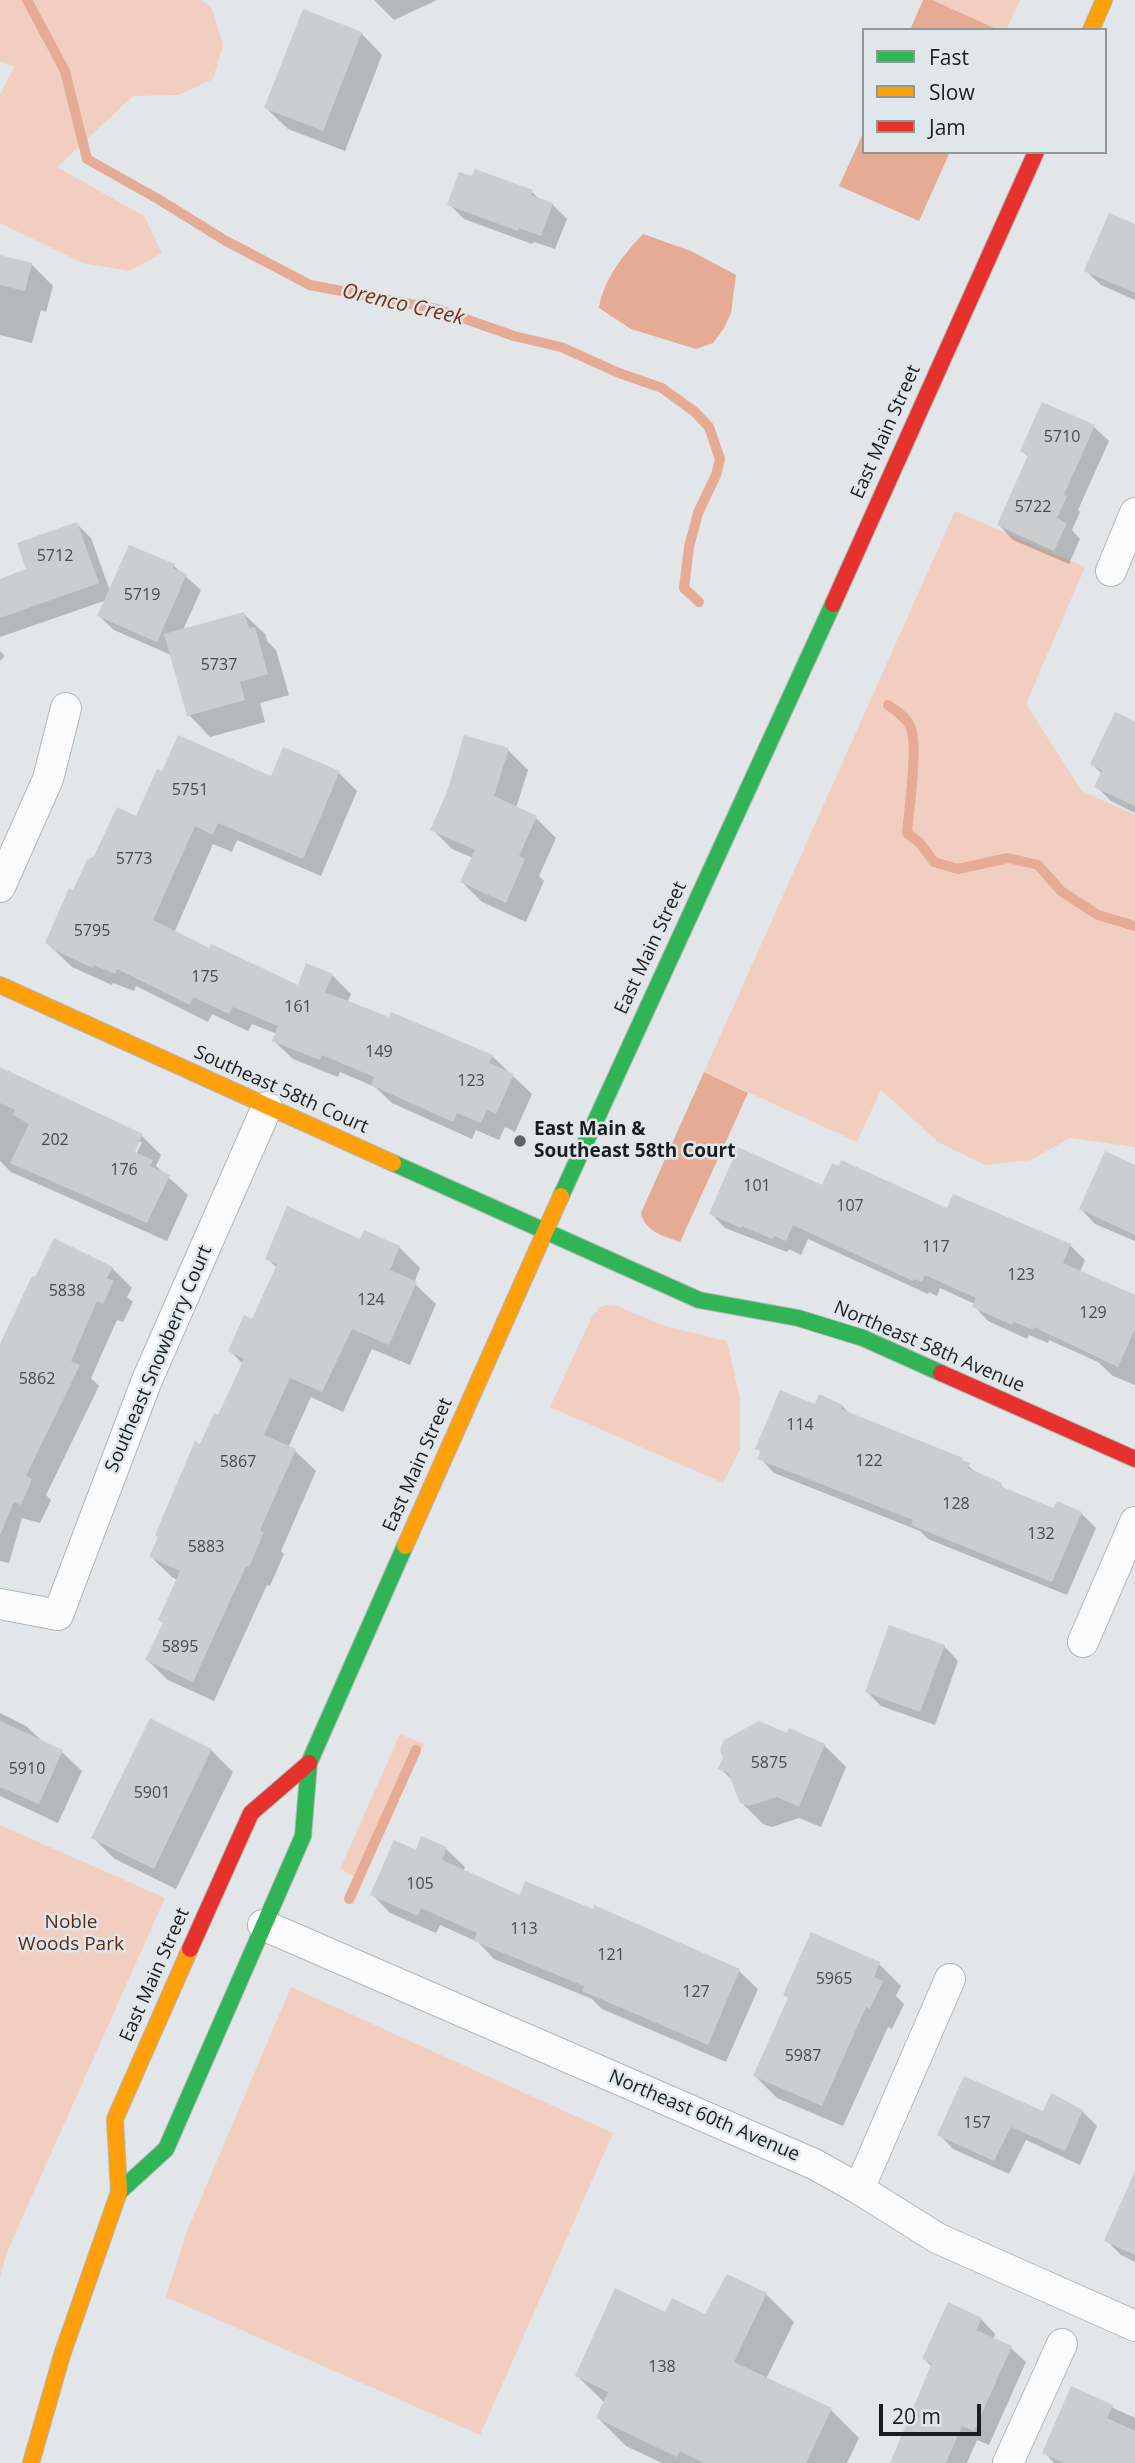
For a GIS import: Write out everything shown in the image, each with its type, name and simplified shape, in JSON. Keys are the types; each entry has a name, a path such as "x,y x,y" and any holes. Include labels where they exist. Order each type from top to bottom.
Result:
{"main road":[{"path":"1092,28 1104,0"},
{"name":"East Main Street","path":"119,2192 166,2149 303,1836 309,1763 545,1230 755,776 1035,154"},
{"name":"Southeast 58th Court","path":"0,985 545,1230"},
{"name":"Northeast 58th Avenue","path":"545,1230 632,1272 699,1300 798,1318 863,1338 1135,1459"},
{"name":"East Main Street","path":"32,2463 62,2356 119,2192 115,2119 251,1813 309,1763"}],"street":[{"path":"1111,571 1135,513"},
{"path":"0,887 48,779 66,708"},
{"name":"Southeast Snowberry Court","path":"0,1604 58,1615 146,1380 267,1107"},
{"path":"1083,1642 1135,1521"},
{"name":"Northeast 60th Avenue","path":"263,1925 814,2164 937,2238 1135,2326"},
{"path":"859,2189 950,1979"},
{"path":"1008,2463 1062,2344"}],"green space":[{"path":"0,0 202,0 212,9 223,45 213,79 179,95 133,96 57,167 144,216 162,253 130,271 83,263 0,223 0,95 14,67 0,61"},
{"path":"932,0 1020,0 1007,28 995,28"},
{"path":"955,511 1085,567 1026,704 1082,791 1135,815 1135,1147 1070,1138 1031,1160 985,1165 938,1142 881,1090 857,1142 704,1072"},
{"path":"617,1306 665,1326 727,1341 740,1399 740,1449 723,1483 550,1407 592,1317 600,1307"},
{"path":"400,1734 424,1744 353,1905 345,1901 355,1877 340,1869"},
{"name":"Noble Woods Park","path":"0,1825 165,1898 7,2252 0,2277"},
{"path":"291,1987 613,2133 480,2435 166,2297 187,2231"}],"shaded area":[{"path":"923,0 932,0 995,28 911,28"},
{"path":"862,135 862,154 949,154 919,221 839,186"},
{"path":"643,234 691,251 736,275 731,313 713,343 696,349 631,329 599,308 610,278"},
{"path":"704,1072 748,1093 680,1242 651,1229 641,1213"}],"building":[{"path":"303,9 362,32 323,131 264,108"},
{"path":"475,169 533,190 531,195 553,203 541,236 519,228 518,231 447,205 459,172 472,176"},
{"path":"1109,213 1135,224 1135,293 1084,271"},
{"path":"0,255 32,263 25,291 0,285"},
{"path":"1042,402 1095,425 1064,495 1067,496 1057,518 1067,523 1054,551 997,525 1028,455 1020,451"},
{"path":"77,522 99,583 0,618 0,579 26,569 17,543"},
{"path":"129,545 175,564 173,568 187,574 157,642 97,616"},
{"path":"244,612 249,628 255,627 268,674 240,682 245,700 187,716 164,634"},
{"path":"1115,712 1135,721 1135,806 1094,787 1102,770 1090,764"},
{"path":"178,735 271,776 283,747 340,771 303,859 218,823 213,835 195,826 153,920 209,948 211,944 298,985 306,963 333,974 325,992 389,1017 391,1012 493,1055 489,1063 514,1074 496,1114 487,1110 481,1123 457,1113 453,1122 371,1085 374,1077 322,1055 320,1060 272,1041 278,1026 233,1007 229,1014 193,997 190,1005 117,969 115,974 94,965 93,968 45,943 69,888 73,890 87,860 94,856 117,807 136,816 157,769 162,771"},
{"path":"464,735 509,748 494,796 537,816 519,856 525,859 506,903 460,882 475,850 430,830 447,792"},
{"path":"0,1067 143,1134 135,1152 153,1160 150,1166 170,1175 147,1223 10,1163 29,1124 13,1115 15,1110 0,1103"},
{"path":"738,1147 822,1185 832,1163 839,1166 841,1160 947,1208 953,1194 1071,1244 1063,1263 1135,1295 1135,1329 1118,1367 1034,1327 1033,1330 1014,1322 1012,1325 972,1307 976,1298 925,1275 922,1282 913,1281 793,1225 786,1241 774,1236 772,1239 709,1214"},
{"path":"1105,1151 1135,1165 1135,1235 1079,1209"},
{"path":"287,1206 360,1239 364,1230 400,1246 390,1270 417,1282 389,1345 352,1329 322,1392 290,1378 264,1435 296,1449 260,1530 264,1532 249,1567 246,1566 193,1682 145,1660 163,1623 158,1620 180,1571 149,1557 158,1537 155,1535 195,1441 200,1444 214,1413 218,1415 244,1359 228,1351 244,1315 252,1319 277,1264 265,1259"},
{"path":"54,1238 113,1267 107,1278 114,1281 103,1304 97,1301 71,1361 80,1365 26,1476 32,1479 21,1505 14,1502 0,1535 0,1344 32,1276 35,1277"},
{"path":"780,1390 815,1404 819,1394 843,1405 841,1409 963,1458 962,1460 970,1463 968,1468 1002,1483 1000,1486 1053,1508 1057,1501 1082,1512 1052,1582 911,1525 913,1520 757,1459 761,1451 755,1449"},
{"path":"889,1625 945,1645 920,1712 865,1692"},
{"path":"150,1718 212,1749 154,1869 91,1838"},
{"path":"0,1721 63,1750 39,1804 0,1787"},
{"path":"759,1721 787,1733 789,1728 825,1744 799,1807 777,1797 749,1806 740,1803 728,1773 718,1769 723,1758 720,1750 724,1740"},
{"path":"421,1836 447,1847 442,1860 520,1895 525,1881 593,1909 594,1905 740,1969 708,2045 582,1991 584,1986 474,1941 477,1933 421,1908 418,1916 370,1895 394,1840 416,1850"},
{"path":"811,1932 880,1962 874,1977 883,1981 870,2009 866,2007 822,2106 753,2076 788,1998 783,1995"},
{"path":"964,2076 1043,2111 1051,2093 1083,2110 1065,2151 1011,2127 994,2161 937,2135"},
{"path":"1135,2171 1135,2255 1104,2241"},
{"path":"727,2274 767,2293 734,2362 832,2408 806,2463 704,2463 680,2451 677,2457 596,2418 608,2392 575,2376 615,2288 665,2312 672,2298 705,2314"},
{"path":"948,2302 982,2318 976,2330 1012,2346 974,2431 962,2426 946,2463 890,2463 932,2363 922,2359"},
{"path":"1071,2386 1113,2405 1107,2418 1135,2431 1135,2463 1064,2463 1042,2453"}],"waterway":[{"name":"Orenco Creek","path":"27,0 65,71 87,159 226,241 310,285 437,309 514,336 561,347 619,373 662,388 695,412 709,427 720,459 716,475 698,513 689,547 684,588 699,602"},
{"name":"Orenco Creek","path":"888,705 907,721 913,737 907,833 920,843 934,862 958,869 1008,858 1038,865 1061,891 1098,915 1135,926"},
{"path":"349,1899 416,1750"}],"traffic: fast":[{"path":"561,1196 833,604"},
{"path":"393,1163 699,1300 798,1318 863,1338 941,1373"},
{"path":"119,2192 166,2149 303,1836 309,1763 405,1546"}],"traffic: slow":[{"path":"1092,28 1104,0"},
{"path":"0,985 393,1163"},
{"path":"405,1546 561,1196"},
{"path":"31,2463 62,2355 119,2192 115,2119 190,1949"}],"traffic: jam":[{"path":"833,604 1035,154"},
{"path":"941,1373 1135,1459"},
{"path":"190,1949 251,1813 309,1763"}],"place":[{"name":"East Main & Southeast 58th Court","path":"520,1141"}]}
